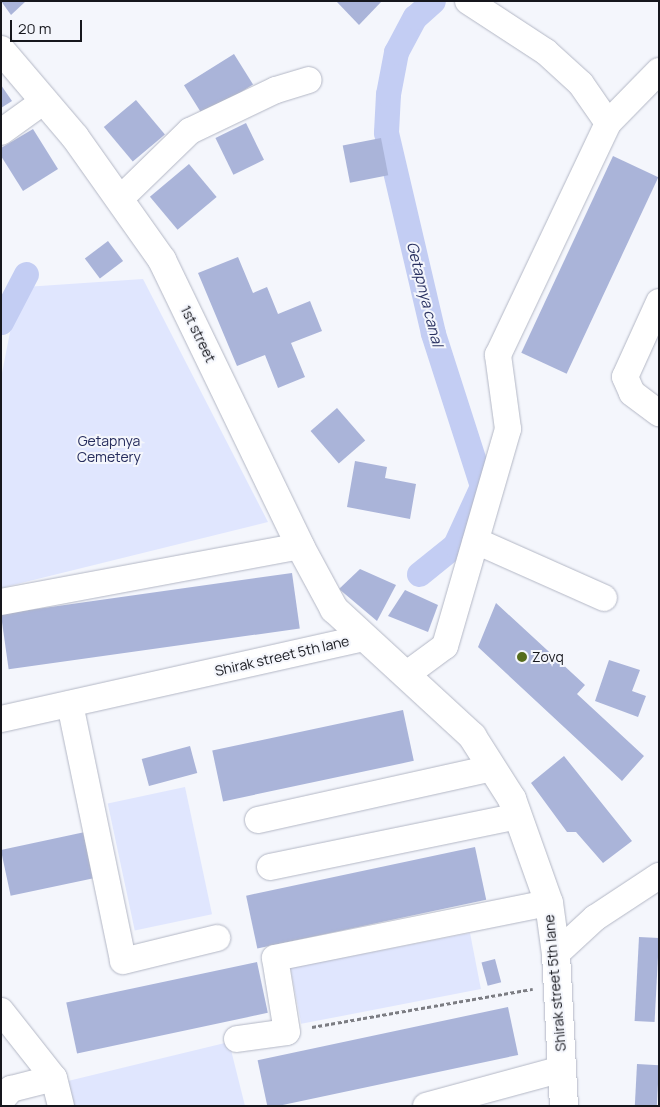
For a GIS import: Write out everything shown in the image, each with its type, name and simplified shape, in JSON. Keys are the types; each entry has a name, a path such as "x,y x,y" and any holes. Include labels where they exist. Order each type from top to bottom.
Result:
{"main road":[{"name":"1st street","path":"1,50 44,101 120,199 162,260 300,546 334,609 363,638"},
{"name":"Shirak street 5th lane","path":"363,638 407,674 472,736 512,799 548,903 556,954 564,1106"}],"street":[{"path":"468,1 546,52 581,84 608,122"},
{"path":"407,674 445,646 508,429 498,355 608,122 659,71"},
{"path":"120,199 190,132 276,90 308,80"},
{"path":"1,132 44,101"},
{"path":"659,302 625,377 632,393 659,413"},
{"path":"476,541 604,598"},
{"path":"1,602 300,546"},
{"name":"Shirak street 5th lane","path":"1,719 363,638"},
{"path":"70,704 123,961 217,938"},
{"path":"258,820 492,768"},
{"path":"270,867 518,816"},
{"path":"556,954 595,918 659,876"},
{"path":"237,1039 286,1032 275,958 548,903"},
{"path":"1,1011 54,1078 61,1106"},
{"path":"426,1106 562,1069"},
{"path":"1,1100 11,1089 54,1078"}],"path":[{"path":"286,1032 558,985"}],"green space":[{"name":"Getapnya Cemetery","path":"143,279 268,522 1,588 1,378 16,302 25,287"},
{"path":"185,787 212,914 135,931 108,803"},
{"path":"470,933 481,989 301,1024 290,968"},
{"path":"229,1042 245,1106 74,1106 68,1081"}],"building":[{"path":"1,1 26,1 11,15"},
{"path":"336,1 382,1 359,25"},
{"path":"234,54 253,85 203,116 184,85"},
{"path":"1,85 12,101 1,108"},
{"path":"136,100 165,134 133,161 104,127"},
{"path":"246,123 264,160 233,175 215,138"},
{"path":"33,129 58,169 23,191 1,156 1,148"},
{"path":"381,138 388,175 350,183 343,145"},
{"path":"613,156 658,177 567,374 521,353"},
{"path":"189,164 217,197 178,230 150,197"},
{"path":"108,241 123,261 100,278 85,258"},
{"path":"238,257 253,293 267,287 278,314 310,301 322,331 291,343 305,377 278,388 265,355 237,366 198,273"},
{"path":"337,408 365,440 339,463 311,431"},
{"path":"355,461 387,467 385,478 416,484 410,519 347,507"},
{"path":"360,569 396,585 377,621 339,589"},
{"path":"292,573 300,628 9,669 1,614"},
{"path":"405,590 438,605 428,632 388,616"},
{"path":"496,603 585,685 577,694 644,756 622,781 478,647"},
{"path":"609,660 640,670 632,691 646,696 638,717 595,701"},
{"path":"403,710 414,761 223,801 212,751"},
{"path":"190,746 197,773 149,786 142,759"},
{"path":"564,756 632,841 603,863 576,832 567,832 531,783"},
{"path":"85,832 95,878 11,896 1,850"},
{"path":"475,847 486,900 257,948 246,896"},
{"path":"639,937 659,938 655,1022 635,1021"},
{"path":"495,959 501,982 488,986 481,963"},
{"path":"257,962 268,1013 77,1053 66,1003"},
{"path":"508,1007 518,1055 278,1106 267,1106 258,1060"},
{"path":"637,1064 659,1065 657,1106 635,1106"}],"waterway":[{"name":"Getapnya canal","path":"419,574 455,545 482,486 433,333 386,132 388,94 396,52 415,17 433,1"},
{"name":"Getapnya canal","path":"1,322 26,274"}],"place":[{"name":"Zovq","path":"522,657"}]}
